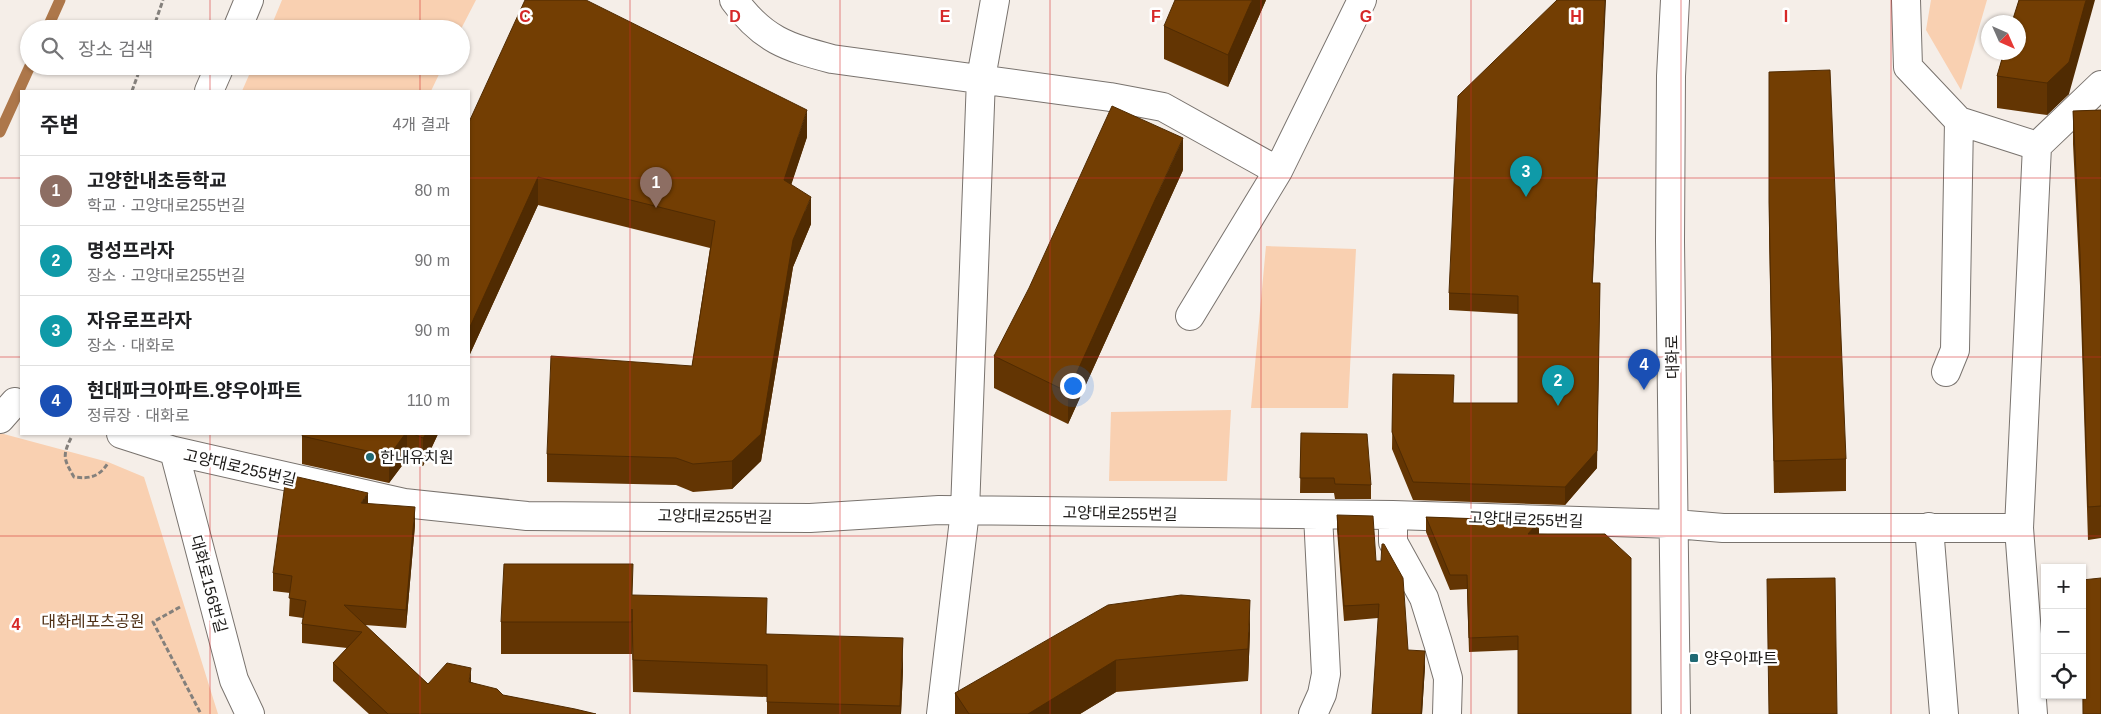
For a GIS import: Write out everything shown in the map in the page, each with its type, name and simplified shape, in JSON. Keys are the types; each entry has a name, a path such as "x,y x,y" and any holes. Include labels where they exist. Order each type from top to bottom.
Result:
{"street":[{"path":"241,20 250,0"},
{"path":"734,0 759,29 777,42 798,50 842,60 981,78 1110,97 1163,107 1278,172"},
{"path":"941,714 965,511 981,78 995,0"},
{"path":"1190,316 1278,172 1362,0"},
{"name":"대화로","path":"1675,0 1671,76 1670,173 1676,714"},
{"path":"1906,0 1908,66 1958,122 2037,146"},
{"path":"209,90 216,75"},
{"path":"2033,714 2018,528 2037,146 2101,86"},
{"path":"1946,372 1955,350 1958,122"},
{"name":"고양대로255번길","path":"116,444 174,451 404,503 527,516 810,518 939,510 1393,515 1674,524 1723,528 2018,528"},
{"name":"대화로156번길","path":"174,451 234,680 250,714"},
{"path":"1313,714 1322,694 1326,674 1318,515"},
{"path":"1393,515 1394,542 1424,598 1441,652 1448,678 1447,714"},
{"path":"1929,528 1944,714"}],"path":[{"path":"156,20 163,0"},
{"path":"132,90 138,75"},
{"path":"71,438 65,449 64,461 74,477 89,479 101,473 116,444"},
{"path":"184,604 153,622 201,714"}],"green space":[{"path":"282,0 476,0 466,20 274,20"},
{"path":"1931,0 1987,0 1983,15 1981,15 1961,90 1926,30"},
{"path":"249,75 439,75 431,90 242,90"},
{"path":"1266,246 1356,249 1348,408 1251,408"},
{"path":"1231,410 1227,481 1109,481 1111,412"},
{"name":"대화레포츠공원","path":"0,433 108,462 144,477 218,714 0,714"}],"building":[{"path":"525,0 586,0 807,110 784,180 811,197 793,240 761,434 732,461 693,464 676,458 547,454 551,356 692,366 715,221 538,177 470,327 470,120"},
{"path":"1175,0 1252,0 1228,55 1164,26"},
{"path":"1557,0 1605,0 1592,283 1600,283 1597,451 1565,487 1413,482 1392,432 1393,374 1454,375 1453,403 1518,403 1518,296 1449,293 1458,96"},
{"path":"2019,0 2086,0 2069,62 2047,83 1997,76 2002,60 2026,60 2026,15 2014,15"},
{"path":"1830,70 1846,459 1774,461 1769,202 1769,72"},
{"path":"1112,106 1183,138 1068,392 994,356 1029,288"},
{"path":"2101,110 2101,506 2088,507 2080,254 2073,111"},
{"path":"1301,433 1367,434 1371,485 1335,484 1334,478 1300,478"},
{"path":"302,435 404,435 389,456"},
{"path":"289,475 368,493 361,503 415,507 406,610 344,605 428,684 447,663 471,668 469,682 497,689 503,695 596,714 388,714 333,663 362,632 302,624 306,601 289,598 292,576 273,573 285,484"},
{"path":"1337,515 1373,516 1376,561 1381,561 1382,544 1384,544 1403,578 1408,650 1425,651 1421,714 1372,714 1379,604 1344,606"},
{"path":"1426,517 1539,521 1528,534 1605,534 1631,558 1631,714 1518,714 1518,636 1469,638 1467,575 1450,575"},
{"path":"504,564 633,564 632,595 767,598 766,634 903,638 900,706 767,702 767,665 633,660 632,609 632,622 501,622"},
{"path":"1835,578 1837,714 1769,714 1767,579"},
{"path":"2101,578 2101,714 2083,714 2083,699 2086,699 2086,580"},
{"path":"1181,595 1250,600 1248,649 1116,660 1028,714 969,714 955,693 1108,605"}],"waterway":[{"path":"51,20 60,0"},
{"path":"0,132 26,75"}],"place":[{"name":"자유로프라자","path":"1526,197"},
{"name":"고양한내초등학교","path":"656,208"},
{"name":"현대파크아파트.양우아파트","path":"1644,390"},
{"name":"명성프라자","path":"1558,406"},
{"name":"한내유치원","path":"370,457"},
{"name":"양우아파트","path":"1694,658"}]}
